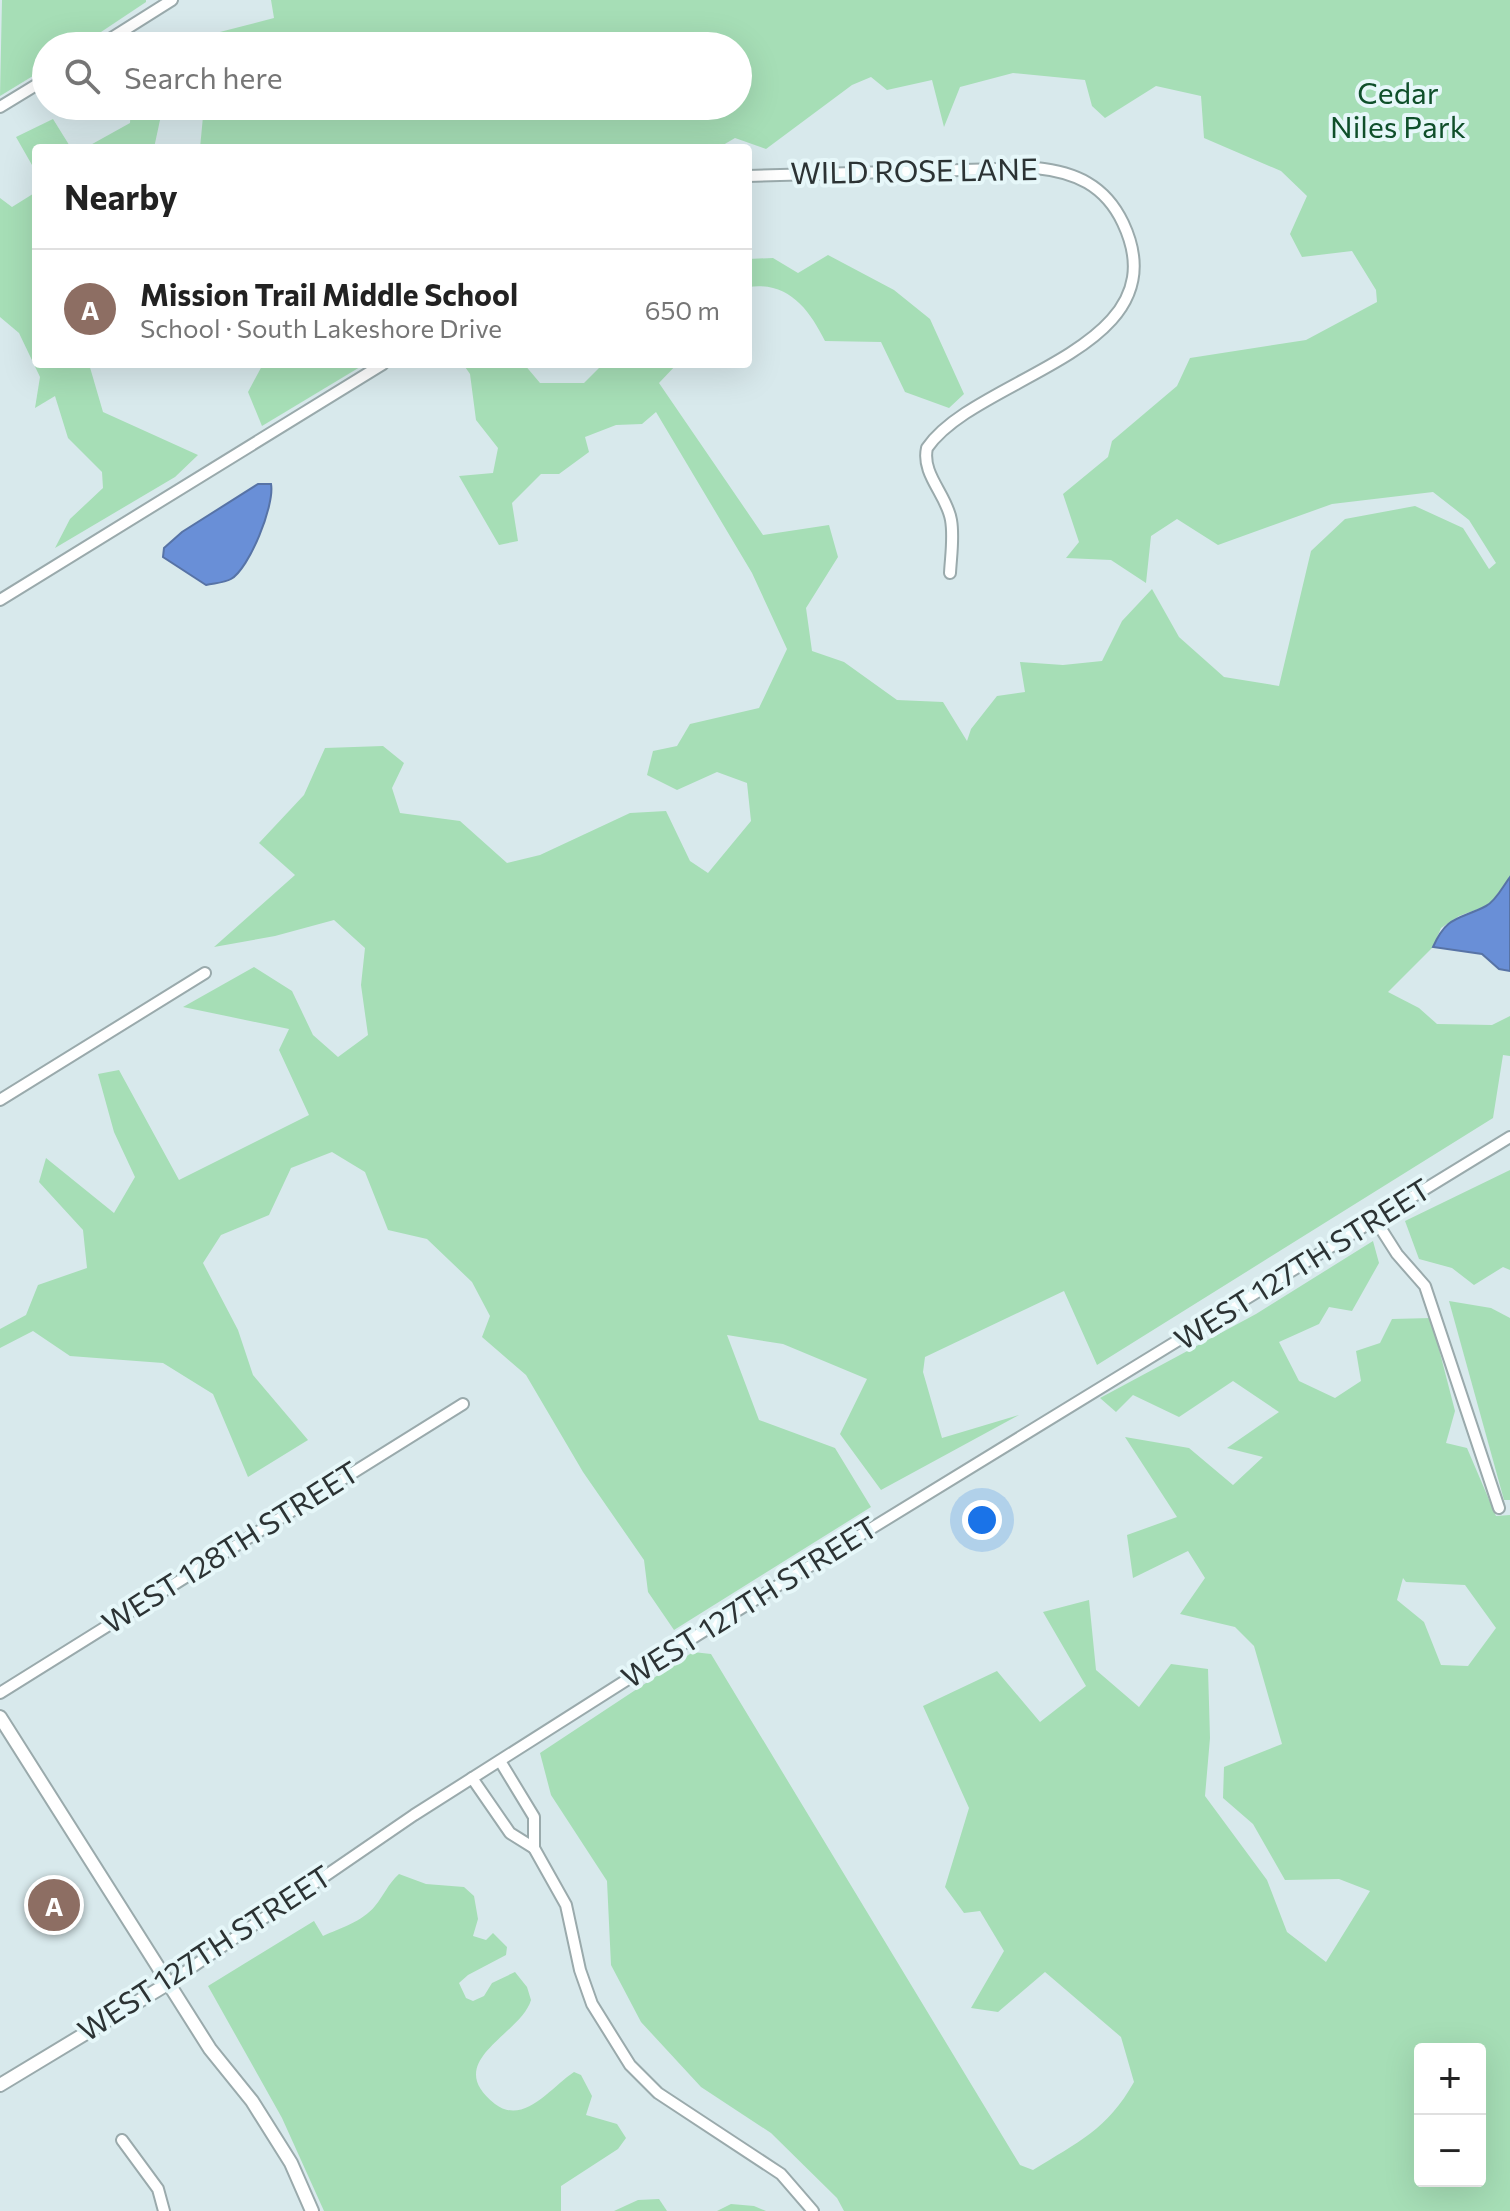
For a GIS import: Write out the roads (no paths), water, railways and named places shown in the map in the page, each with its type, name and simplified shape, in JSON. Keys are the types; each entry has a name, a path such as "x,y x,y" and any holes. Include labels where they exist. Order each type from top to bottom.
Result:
{"street":[{"path":"121,32 172,0"},
{"path":"0,107 32,88"},
{"name":"WILD ROSE LANE","path":"752,176 1048,169 1076,175 1091,183 1120,217 1132,251 1131,285 1120,310 1107,326 1077,348 952,424 927,448 927,468 941,492 951,521 950,573"},
{"path":"0,600 376,368"},
{"path":"0,1100 205,973"},
{"name":"WEST 127TH STREET","path":"0,2085 169,1983 472,1778 900,1509 1510,1137"},
{"path":"1376,1221 1397,1254 1425,1286 1499,1508"},
{"name":"WEST 128TH STREET","path":"0,1693 463,1404"},
{"path":"0,1717 210,2049 252,2101 291,2163 312,2211"},
{"path":"500,1761 534,1817 534,1848"},
{"path":"472,1778 510,1833 534,1848 566,1905 580,1970 592,2004 630,2065 658,2093 781,2174 813,2211"},
{"path":"122,2140 158,2189 164,2211"}],"water":[{"path":"258,484 271,484 265,521 253,550 231,579 206,585 163,557 164,548 182,532"},
{"path":"1510,877 1510,971 1499,969 1482,954 1433,947 1443,929 1490,904"}],"place":[{"name":"Mission Trail Middle School","path":"54,1905"}],"park label":[{"name":"Cedar Niles Park","path":"1398,111"}]}
